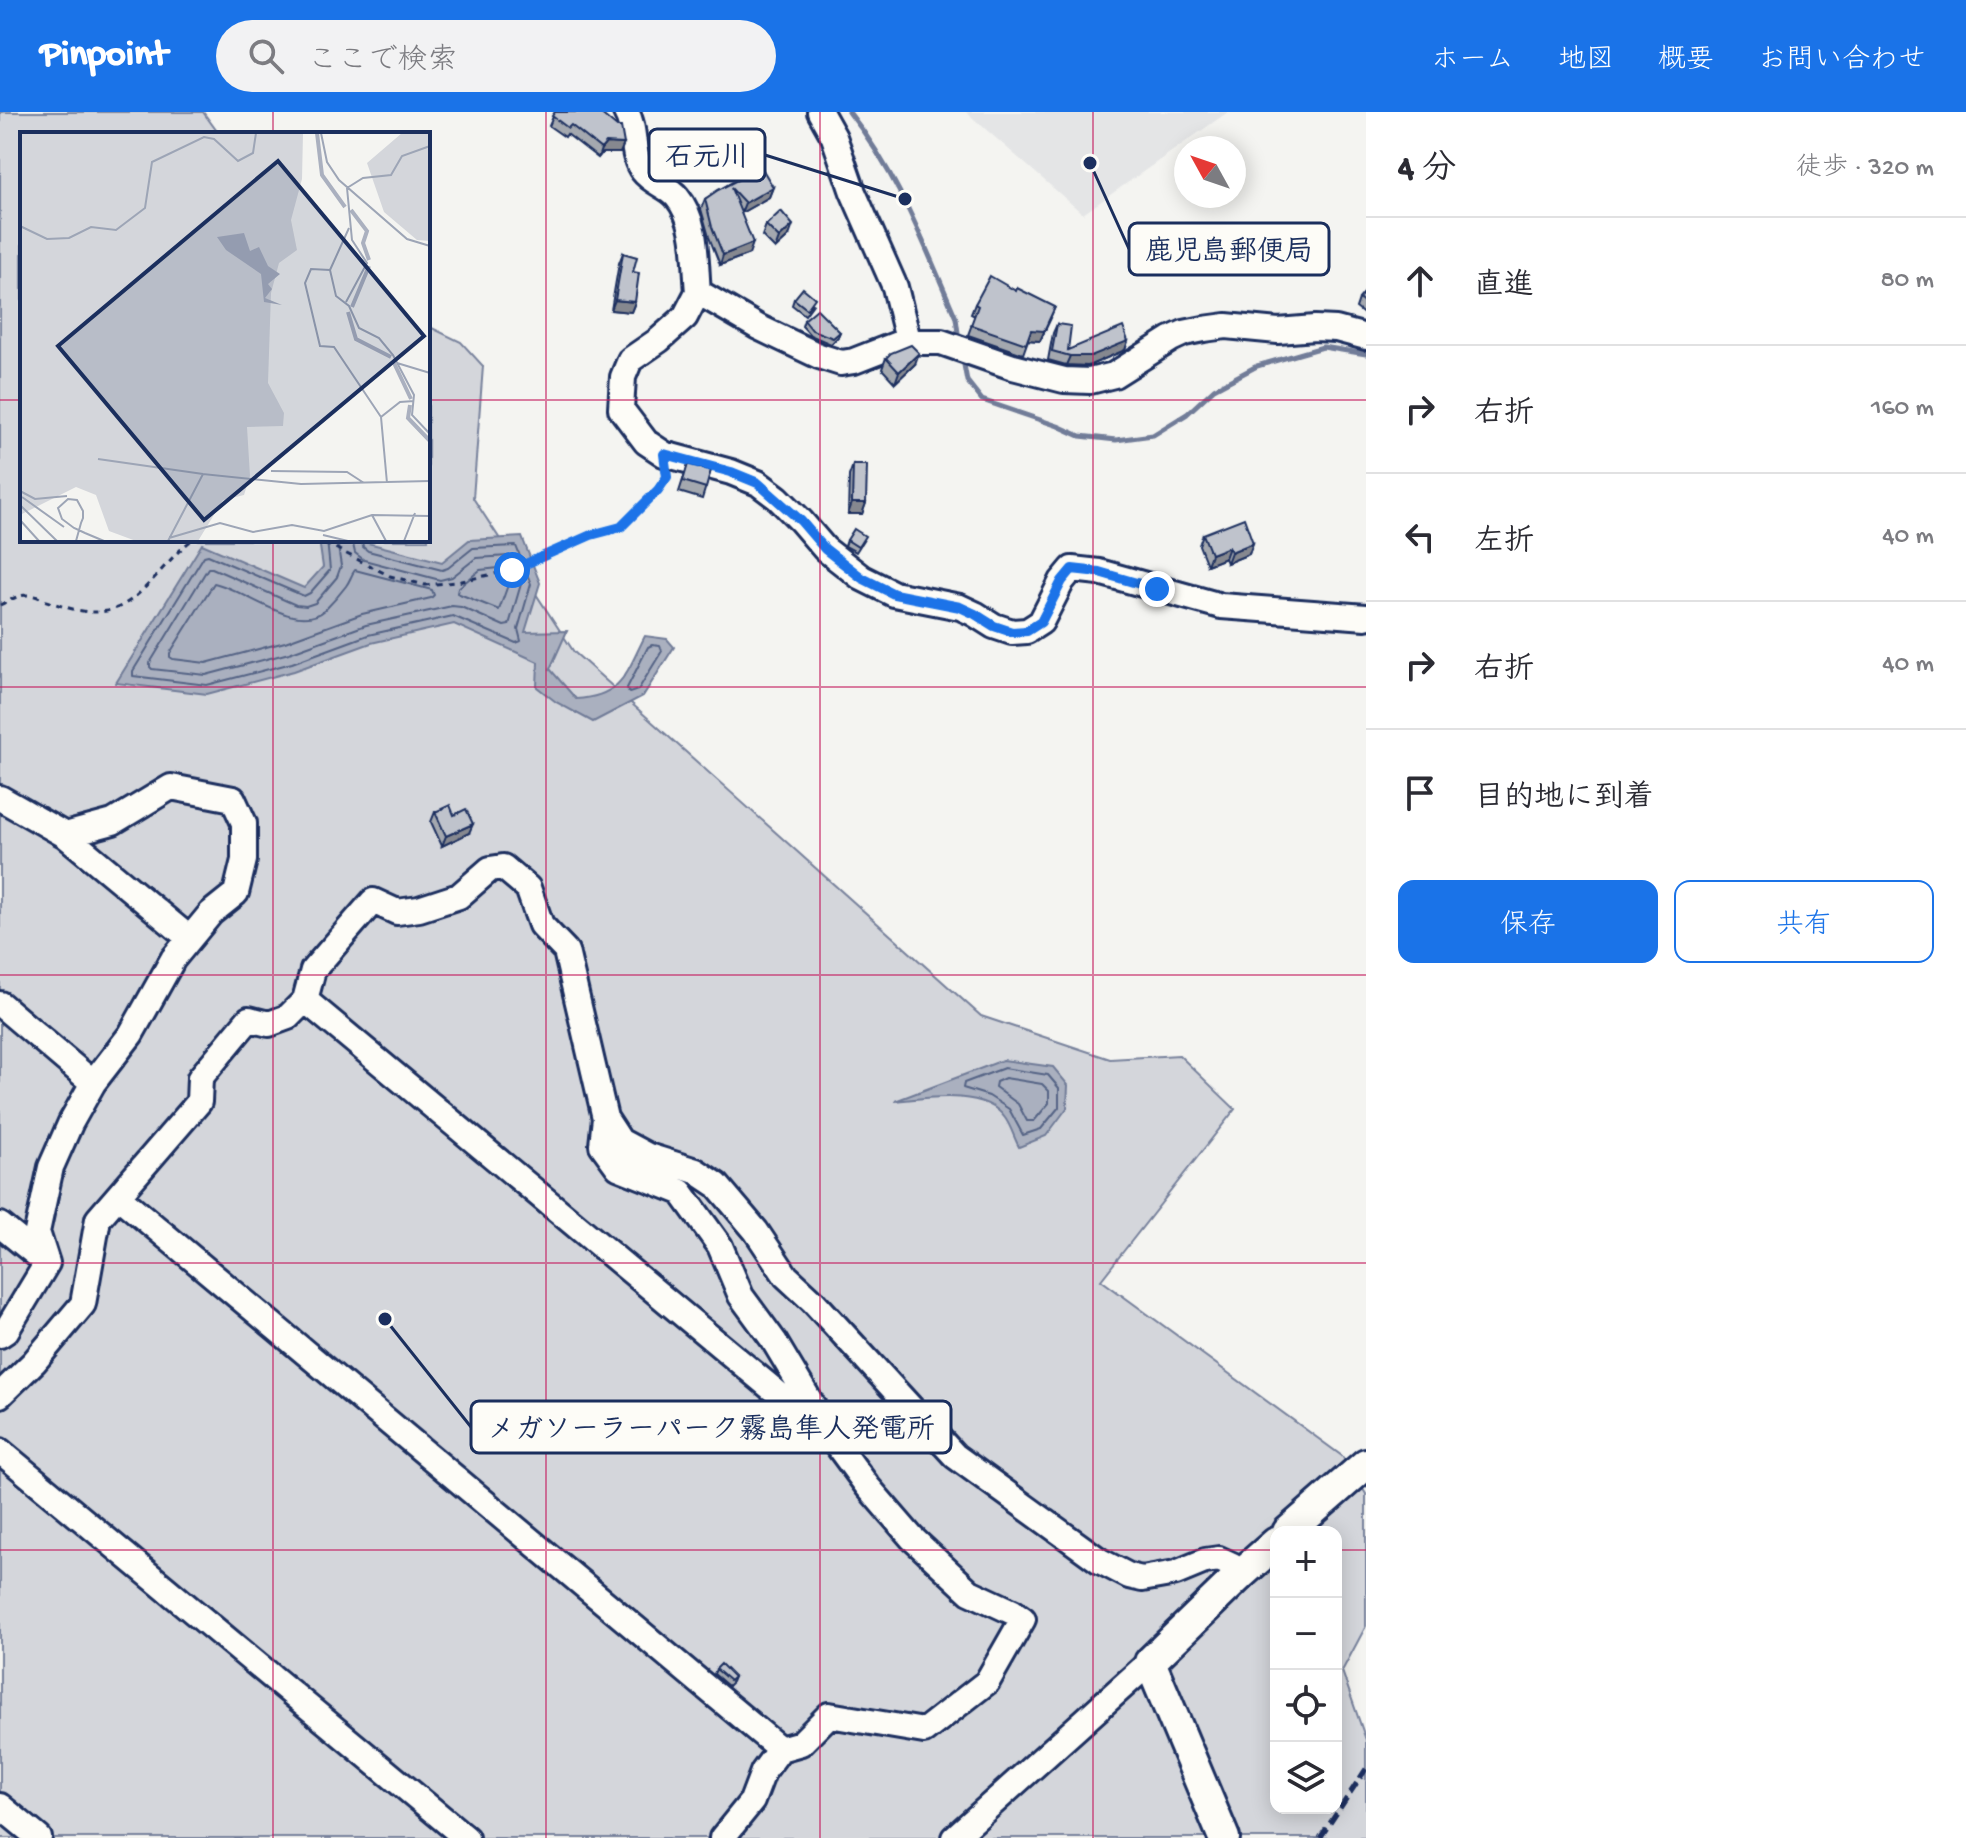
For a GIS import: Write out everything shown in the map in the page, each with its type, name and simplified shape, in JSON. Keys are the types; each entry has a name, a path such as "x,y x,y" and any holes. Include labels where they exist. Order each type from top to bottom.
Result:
{"main road":[{"path":"1295,1526 1366,1464"},
{"path":"1218,1825 1150,1662 1270,1548"}],"street":[{"path":"626,112 634,138 634,153 642,170 658,185 675,193 692,227 698,292 685,317 630,360 623,377 621,409 646,442 664,454 731,472 758,483 801,521 825,549 862,578 894,594 960,607 1012,632 1027,631 1041,622 1062,581 1072,569 1099,572 1221,606 1366,617"},
{"path":"820,112 834,137 853,192 895,287 908,340"},
{"path":"698,292 758,327 841,363 908,340 941,342 1013,367 1078,381 1114,375 1171,339 1204,329 1226,326 1278,331 1336,329 1366,337"},
{"path":"0,1335 6,1331 47,1263 37,1232 51,1167 71,1122 93,1083 131,1034 173,959 211,913 236,893 244,860 244,823 233,799 171,787 113,822 65,835"},
{"path":"0,798 65,835 189,938"},
{"path":"0,1395 34,1362 83,1304 98,1219 199,1102 200,1078 249,1019 269,1024 288,1017 305,1000 313,970 373,901 397,912 419,909 459,896 490,869 503,867 528,888 541,925 566,951 605,1118 602,1145 618,1167 681,1192 720,1246 741,1296 774,1341 832,1438 868,1487 912,1538 970,1592 1023,1619 987,1682 924,1731 829,1715 801,1743 780,1749 763,1772 752,1801 722,1838"},
{"path":"305,1000 832,1438"},
{"path":"0,1004 93,1083"},
{"path":"605,1118 620,1141 648,1156 696,1171 717,1185 756,1231 786,1276 813,1301 955,1456 1100,1561 1142,1579 1176,1573 1205,1561 1219,1559 1241,1574"},
{"path":"119,1197 780,1749"},
{"path":"0,1225 47,1263"},
{"path":"0,1451 466,1838"},
{"path":"954,1838 1150,1662"},
{"path":"0,1806 39,1838"}],"path":[{"path":"318,542 390,576 425,585 457,582 512,570 591,535 621,527 667,477 664,454"},
{"path":"0,605 19,596 30,595 90,613 119,607 144,588 189,542"}],"shaded area":[{"path":"0,112 203,112 218,132 20,132 20,542 430,542 430,327 461,342 483,366 473,498 574,652 981,1016 1110,1059 1179,1055 1235,1109 1101,1280 1342,1456 1366,1494 1366,1626 1342,1671 1366,1740 1366,1838 0,1838"},
{"path":"966,112 1228,112 1194,136 1174,136 1174,150 1083,214"}],"water":[{"path":"522,537 540,583 525,632 567,631 550,669 576,699 592,697 613,688 627,671 645,636 667,639 674,647 643,696 593,722 556,702 537,687 538,662 454,624 371,643 294,671 207,694 116,683 202,544 304,588 323,567 319,542 364,542 442,562 469,540"},
{"path":"1003,1060 1053,1067 1068,1085 1067,1108 1046,1136 1019,1147 1007,1121 984,1102 954,1097 895,1101"}],"building":[{"path":"555,112 599,112 621,127 624,144 606,143 601,149 571,125 568,128 552,116"},
{"path":"757,160 773,187 745,203 731,188 753,243 723,255 705,199 745,176 741,169"},
{"path":"781,211 793,225 779,238 766,225"},
{"path":"623,253 637,257 633,272 639,273 635,302 615,300"},
{"path":"990,276 1055,307 1044,331 1031,330 1026,344 971,325 978,306 975,304"},
{"path":"803,288 815,298 807,309 794,299"},
{"path":"1366,291 1366,305 1359,299"},
{"path":"817,309 840,332 833,338 812,330 804,320"},
{"path":"1057,324 1071,326 1068,350 1123,327 1128,341 1091,356 1070,356 1052,351"},
{"path":"911,345 919,353 899,372 886,358"},
{"path":"688,464 711,470 706,488 683,481"},
{"path":"853,465 867,465 866,503 852,503"},
{"path":"1244,518 1253,543 1231,552 1229,547 1211,554 1203,534"},
{"path":"854,529 865,536 858,547 847,540"},
{"path":"450,805 454,815 466,809 473,824 446,836 435,812"},
{"path":"721,1664 734,1677 730,1681 716,1669"}],"waterway":[{"path":"849,112 867,136 909,211 956,318 958,333"},
{"path":"964,365 967,381 982,400 1080,436 1116,440 1153,435 1187,414 1214,389 1257,366 1323,347 1366,354"}],"railway":[{"path":"1320,1838 1366,1769"}],"place":[{"name":"鹿児島郵便局","path":"1090,163"},
{"name":"石元川","path":"905,199"},
{"name":"メガソーラーパーク霧島隼人発電所","path":"385,1319"}],"route":[{"path":"512,570 591,535 621,527 667,477 664,454 731,472 758,483 778,498 825,549 862,578 894,594 960,607 1012,632 1027,631 1041,622 1062,581 1072,569 1099,572 1157,589"}]}
